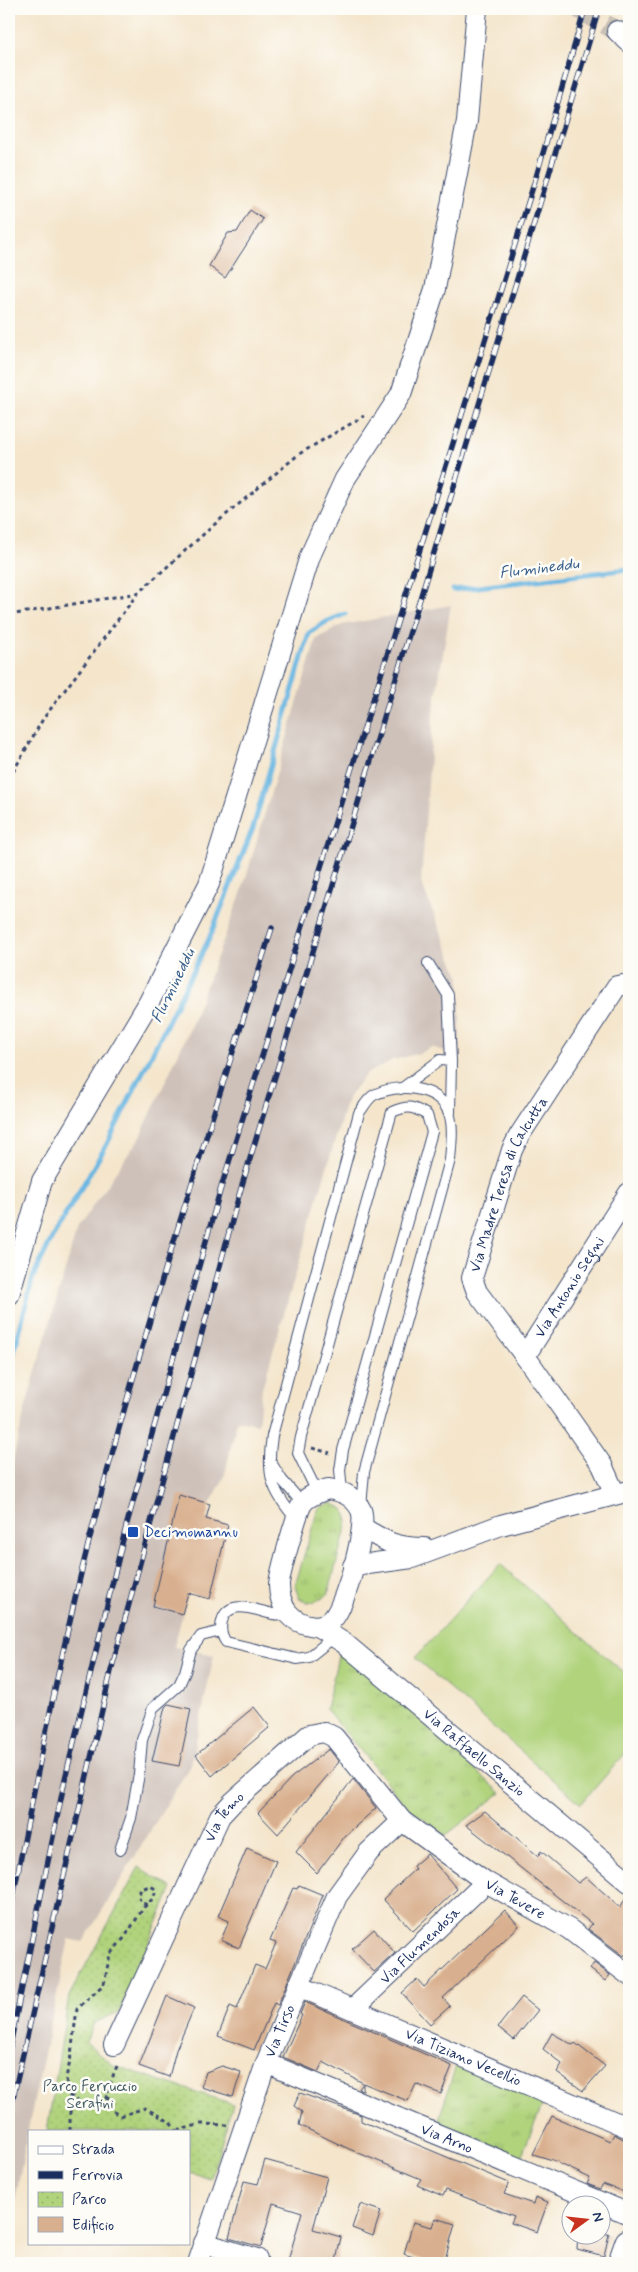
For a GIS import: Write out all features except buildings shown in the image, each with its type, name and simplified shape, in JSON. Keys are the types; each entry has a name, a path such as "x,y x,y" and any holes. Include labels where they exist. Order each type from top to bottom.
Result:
{"street":[{"path":"9,1295 42,1181 148,1004 209,884 310,556 345,479 401,394 435,289 467,121 477,9"},
{"name":"Via Madre Teresa di Calcutta","path":"622,1492 477,1292 472,1278 512,1150 519,1136 617,986 629,984"},
{"name":"Via Antonio Segni","path":"525,1356 629,1193"},
{"path":"289,1614 282,1602 279,1583 305,1505 328,1489 342,1491 354,1500 362,1519 386,1542 401,1548 437,1548"},
{"path":"353,1566 397,1561 501,1525 622,1492"},
{"path":"326,1632 327,1623 334,1617 345,1594 353,1566 362,1519"},
{"name":"Via Raffaello Sanzio","path":"289,1614 304,1624 326,1632 344,1643 629,1882"},
{"name":"Via Temo","path":"114,2046 220,1816 233,1802 310,1735 324,1732 334,1736 402,1821"},
{"name":"Via Tevere","path":"402,1821 486,1882 568,1929 629,1975"},
{"name":"Via Tirso","path":"198,2263 266,2062 338,1896 368,1852 402,1821"},
{"name":"Via Flumendosa","path":"354,2008 486,1882"},
{"name":"Via Tiziano Vecellio","path":"298,1986 354,2008 629,2128"},
{"name":"Via Arno","path":"266,2062 629,2214"},
{"path":"204,2243 257,2258 256,2263"},
{"path":"622,2263 629,2243"}],"lane":[{"path":"362,1519 364,1472 450,1160 451,1061 448,995 428,963"},
{"path":"401,1089 440,1060 451,1061"},
{"path":"305,1505 284,1505 270,1478 268,1458 272,1436 359,1113 372,1096 410,1088 429,1092 442,1101 450,1114"},
{"path":"305,1505 298,1453 300,1444 392,1112 404,1107 415,1108 427,1115 432,1132 342,1457 340,1470 342,1491"},
{"path":"268,1458 282,1480 305,1505"},
{"path":"289,1614 276,1615 241,1606 230,1609 224,1615 221,1631 226,1642 297,1659 310,1657 326,1632"},
{"path":"120,1850 131,1818 139,1774 142,1740 153,1708 178,1686 185,1672 191,1650 201,1636 221,1631"}],"path":[{"path":"9,779 43,719 138,593 215,524 300,454 367,414"},
{"path":"9,615 138,593"},
{"path":"300,1444 342,1457"},
{"path":"108,2096 100,2103 87,2104 75,2100 67,2090 66,2078 77,2009 104,1984 110,1954 125,1937 137,1916 154,1898 156,1890 150,1886 141,1889 138,1896 141,1902 147,1905"},
{"path":"117,2066 108,2088 107,2102 112,2112 120,2116 146,2108 170,2122 175,2130"},
{"path":"70,2094 70,2130"},
{"path":"180,2130 201,2124 227,2125 242,2131"}],"shaded area":[{"path":"451,605 433,714 421,883 460,978 460,1057 432,1047 420,1053 393,1060 366,1074 347,1099 262,1389 258,1424 237,1420 224,1478 210,1504 206,1519 228,1525 210,1599 188,1593 174,1647 214,1655 191,1764 83,1942 69,1939 30,2119 9,2235 9,1476 27,1402 77,1229 140,1137 190,1028 242,891 316,639 342,625"}],"green space":[{"path":"332,1503 344,1509 348,1521 328,1594 321,1599 309,1603 299,1598 295,1586 317,1512 320,1507"},
{"path":"500,1564 629,1677 629,1749 581,1804 415,1658"},
{"path":"340,1648 501,1793 446,1835 408,1808 326,1709"},
{"name":"Parco Ferruccio Serafini","path":"139,1867 172,1888 119,2012 94,2023 86,2042 113,2065 233,2104 211,2178 190,2172 190,2130 47,2130 69,1996"},
{"path":"456,2065 544,2101 521,2157 438,2122"}],"waterway":[{"name":"Flumineddu","path":"453,590 629,569"},
{"name":"Flumineddu","path":"9,1372 33,1277 53,1236 107,1144 209,939 253,828 309,633 326,622 345,614"}],"tunnel":[{"path":"579,9 617,31"}],"railway":[{"path":"9,2050 65,1779 126,1527 220,1191 536,177 585,9"},
{"path":"9,2115 111,1671 239,1195 599,9"},
{"path":"9,1917 60,1664 96,1514 158,1293 272,928"}],"place":[{"name":"Decimomannu","path":"133,1532"}]}
